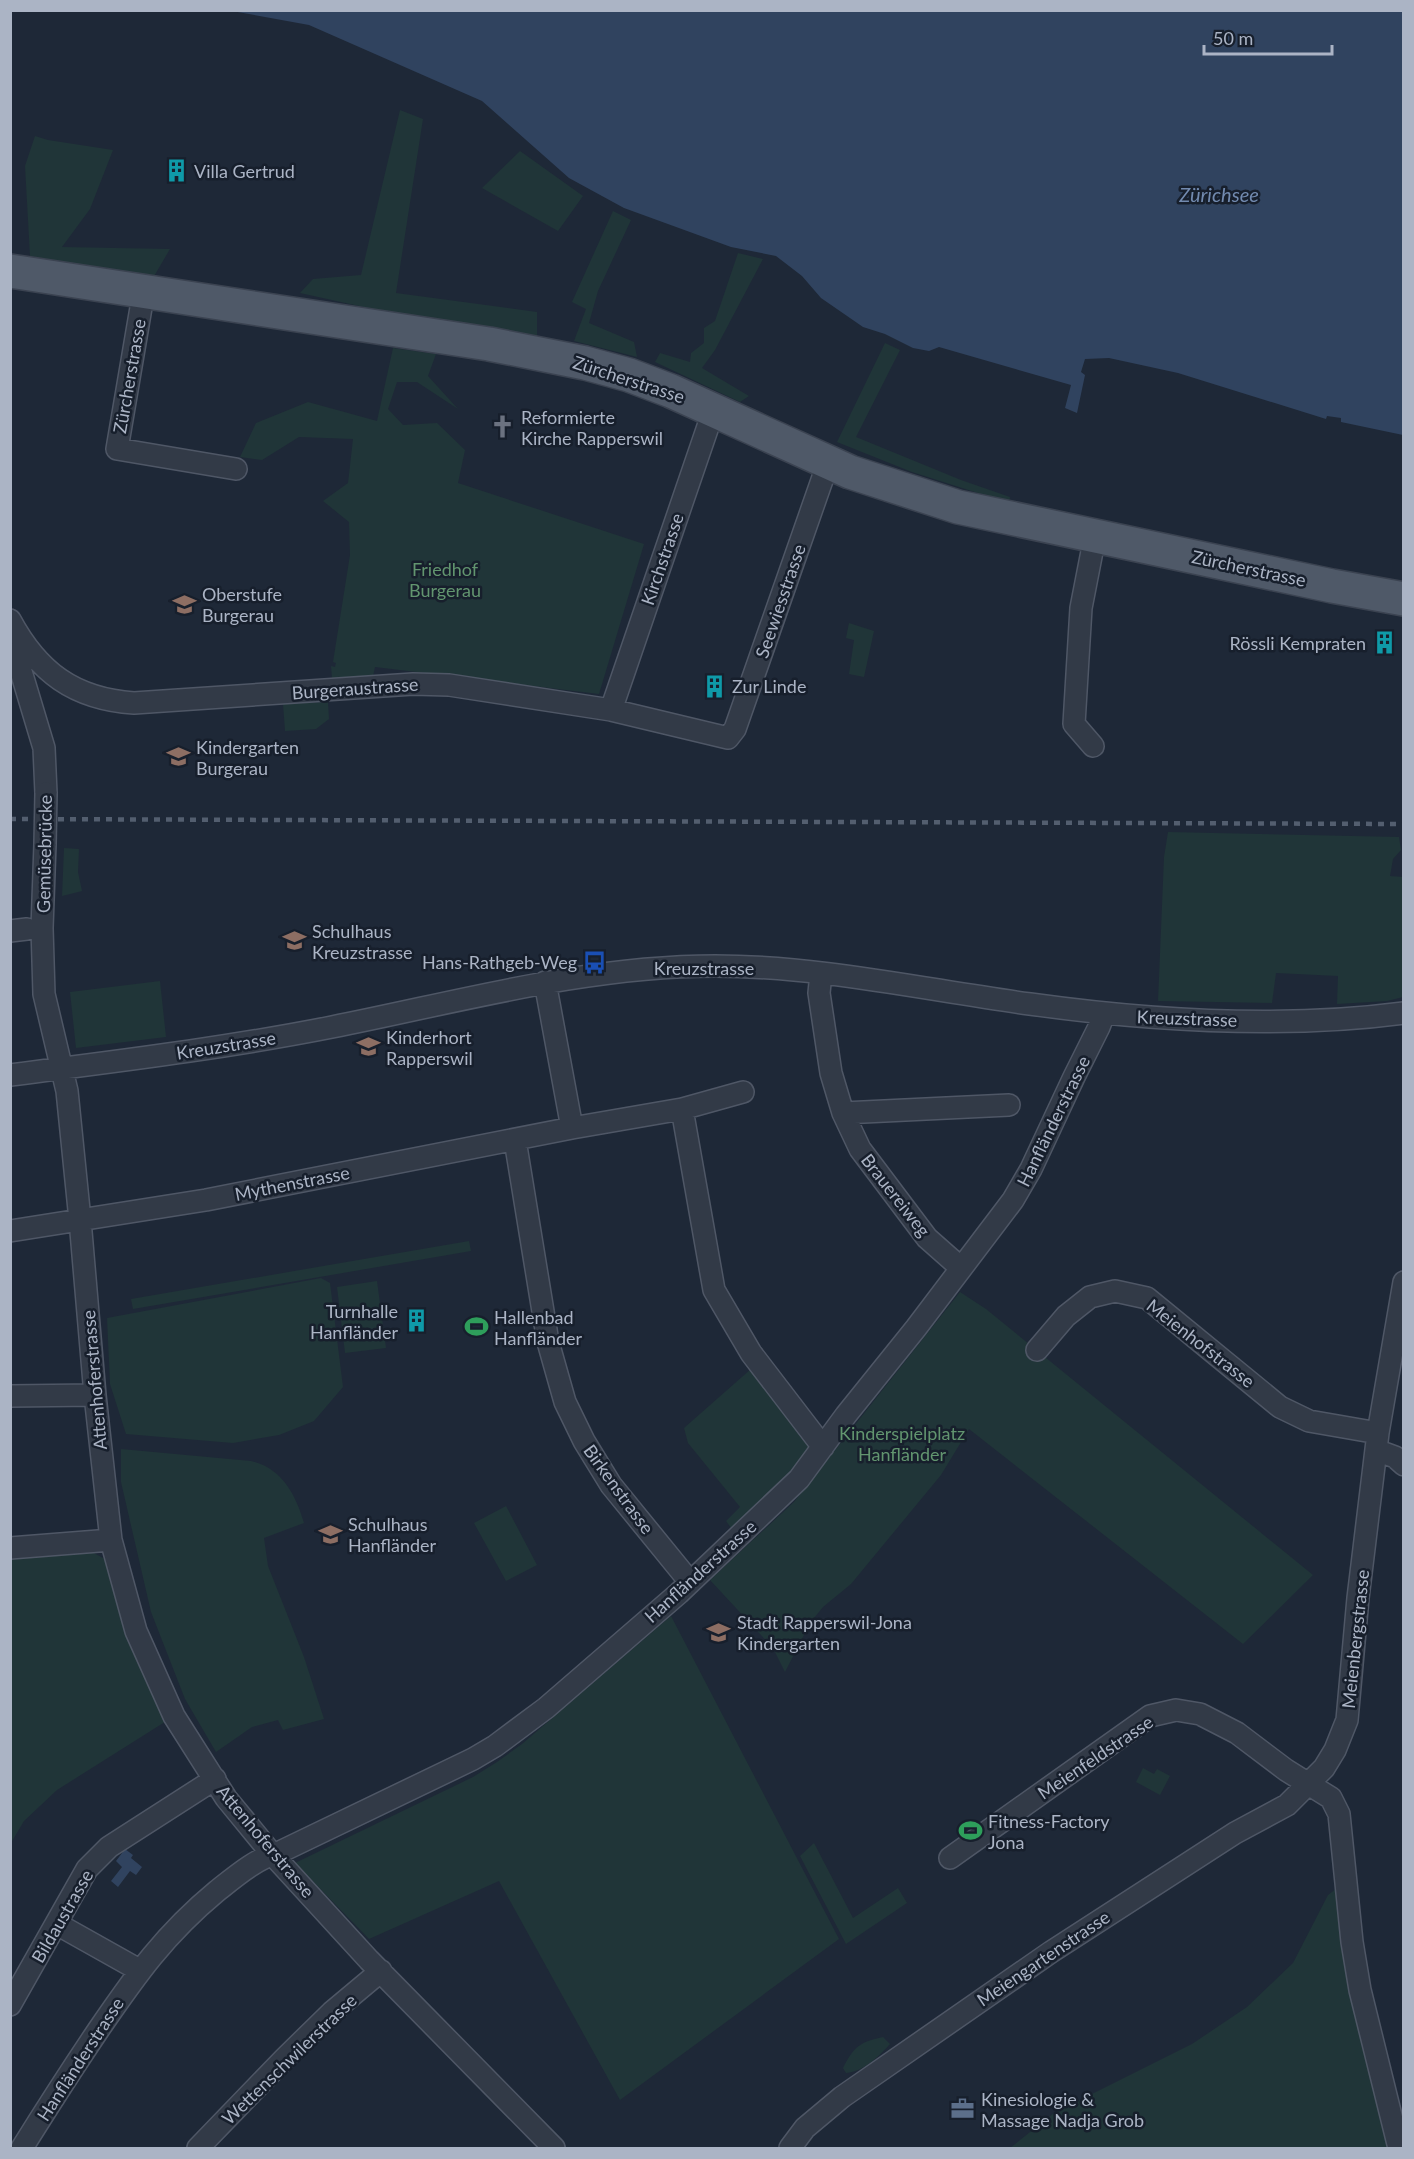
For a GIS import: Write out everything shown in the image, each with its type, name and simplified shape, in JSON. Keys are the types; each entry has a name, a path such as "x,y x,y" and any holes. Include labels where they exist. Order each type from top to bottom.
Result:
{"main road":[{"name":"Zürcherstrasse","path":"10,271 489,344 585,363 629,375 714,409 828,463 888,486 958,507 1332,586 1404,599"}],"street":[{"name":"Zürcherstrasse","path":"144,290 117,449 236,468"},
{"name":"Kirchstrasse","path":"611,710 714,409"},
{"name":"Seewiesstrasse","path":"728,738 735,729 828,463"},
{"path":"1093,746 1074,724 1081,608 1095,536"},
{"name":"Burgeraustrasse","path":"10,620 23,642 47,670 60,680 87,694 115,702 134,703 428,684 449,685 611,710 728,738"},
{"name":"Gemüsebrücke","path":"23,642 17,658 44,748 45,844 42,928 44,994 61,1068"},
{"name":"Kreuzstrasse","path":"10,1075 239,1044 417,1010 545,982 591,974 660,967 736,966 821,973 1104,1014 1166,1018 1345,1020 1404,1013"},
{"name":"Brauereiweg","path":"821,973 819,993 831,1073 843,1113 860,1149 927,1238 961,1268"},
{"path":"545,982 572,1128"},
{"name":"Hanfländerstrasse","path":"22,2148 55,2093 139,1970 189,1914 231,1879 260,1860 495,1746 546,1708 690,1582 799,1479 1013,1200 1031,1169 1100,1027 1104,1014"},
{"name":"Attenhoferstrasse","path":"61,1068 67,1091 111,1540 136,1631 174,1716 226,1798 272,1854 381,1971 554,2148"},
{"name":"Mythenstrasse","path":"10,1232 207,1200 572,1128 682,1109 743,1092"},
{"path":"843,1113 1009,1106"},
{"path":"682,1109 714,1290 751,1353 822,1447"},
{"name":"Birkenstrasse","path":"515,1140 548,1342 565,1402 584,1442 611,1485 690,1582"},
{"name":"Meienbergstrasse","path":"1309,1784 1329,1759 1347,1720 1358,1598 1377,1441 1404,1282"},
{"name":"Meienhofstrasse","path":"1037,1350 1066,1316 1090,1297 1115,1291 1147,1298 1280,1407 1309,1421 1377,1441 1404,1465"},
{"path":"10,1396 95,1395"},
{"path":"10,1548 111,1540"},
{"name":"Meienfeldstrasse","path":"950,1858 1150,1716 1176,1710 1200,1714 1237,1733 1286,1770 1309,1784"},
{"name":"Bildaustrasse","path":"10,2005 87,1869 109,1847 214,1779"},
{"path":"1309,1784 1331,1798 1339,1814 1357,1970 1399,2148"},
{"name":"Meiengartenstrasse","path":"790,2148 804,2128 849,2091 1051,1952 1235,1833 1287,1805 1309,1784"},
{"path":"57,1924 139,1970"},
{"name":"Wettenschwilerstrasse","path":"198,2148 332,2012 381,1971"}],"green space":[{"path":"400,110 423,119 396,293 537,312 537,337 400,315 300,293 313,279 361,275"},
{"path":"35,136 113,150 90,209 62,247 170,249 153,278 30,256 25,166"},
{"path":"520,151 583,196 558,231 482,188"},
{"path":"613,211 631,220 598,291 589,323 634,342 637,357 574,341 586,309 572,302"},
{"path":"738,253 763,259 715,350 702,368 749,396 740,402 655,362 660,353 690,362 691,353 704,343 704,328 715,321"},
{"path":"885,343 900,350 856,437 961,480 1010,497 1009,503 912,472 837,442"},
{"name":"Friedhof Burgerau","path":"393,348 436,354 428,376 458,409 417,382 397,382 388,409 403,425 437,423 465,450 458,483 644,544 599,694 375,667 372,681 332,678 331,666 335,667 336,663 333,662 350,555 349,522 323,501 348,483 353,439 299,437 262,460 240,457 256,423 308,402 377,421"},
{"path":"849,623 874,631 864,677 849,674 854,640 846,638"},
{"path":"328,702 329,719 316,729 285,731 283,704"},
{"path":"1168,832 1399,837 1401,850 1393,859 1390,876 1403,877 1403,997 1387,1001 1337,1004 1338,976 1276,973 1272,1003 1158,1001 1164,857"},
{"path":"64,848 79,849 78,872 82,891 62,896"},
{"path":"160,981 166,1037 76,1048 70,992"},
{"path":"469,1241 471,1251 133,1309 131,1299"},
{"path":"321,1278 330,1283 343,1387 314,1421 279,1435 233,1443 126,1434 110,1384 107,1318"},
{"path":"377,1281 386,1348 345,1353 337,1287"},
{"name":"Kinderspielplatz Hanfländer","path":"960,1292 986,1309 1313,1575 1243,1644 969,1429 941,1475 851,1584 823,1607 810,1623 785,1672 773,1648 710,1580 794,1502"},
{"path":"751,1369 810,1442 808,1453 798,1468 734,1532 726,1521 740,1507 688,1443 684,1428"},
{"path":"121,1449 251,1461 271,1470 286,1484 297,1502 304,1523 264,1538 268,1566 304,1657 324,1719 283,1730 278,1720 252,1727 216,1752 185,1699 151,1612 121,1482"},
{"path":"506,1506 537,1565 506,1581 474,1523"},
{"path":"92,1552 109,1564 168,1720 57,1790 24,1821 11,1843 11,1559"},
{"path":"671,1616 839,1939 620,2100 499,1881 369,1939 295,1863 473,1777 497,1762 522,1744"},
{"path":"1143,1768 1154,1774 1157,1769 1170,1776 1160,1795 1136,1782"},
{"path":"814,1843 853,1918 898,1888 907,1903 846,1944 800,1856"},
{"path":"1345,1882 1399,2148 1010,2148 1054,2113 1192,2044 1247,2007 1293,1963 1328,1895"},
{"path":"883,2037 890,2044 881,2054 871,2063 846,2073 843,2068 854,2050 863,2043"}],"water":[{"name":"Zürichsee","path":"232,11 1403,11 1403,435 1341,422 1341,418 1327,416 1326,419 1178,373 1109,358 1085,359 1081,372 1085,375 1077,413 1065,408 1071,385 939,347 929,351 913,348 885,334 863,327 821,298 802,276 776,256 731,247 624,208 569,178 482,101 309,25"},
{"path":"125,1849 133,1855 131,1858 142,1867 136,1875 130,1871 118,1887 111,1881 122,1867 116,1861"}],"railway":[{"path":"10,819 1404,824"}],"place":[{"name":"Villa Gertrud","path":"176,171"},
{"name":"Reformierte Kirche Rapperswil","path":"503,427"},
{"name":"Oberstufe Burgerau","path":"184,604"},
{"name":"Rössli Kempraten","path":"1384,643"},
{"name":"Zur Linde","path":"714,686"},
{"name":"Kindergarten Burgerau","path":"178,757"},
{"name":"Schulhaus Kreuzstrasse","path":"294,941"},
{"name":"Hans-Rathgeb-Weg","path":"595,962"},
{"name":"Kinderhort Rapperswil","path":"368,1047"},
{"name":"Turnhalle Hanfländer","path":"416,1321"},
{"name":"Hallenbad Hanfländer","path":"476,1327"},
{"name":"Schulhaus Hanfländer","path":"330,1534"},
{"name":"Stadt Rapperswil-Jona Kindergarten","path":"719,1632"},
{"name":"Fitness-Factory Jona","path":"970,1831"},
{"name":"Kinesiologie & Massage Nadja Grob","path":"963,2109"}]}
